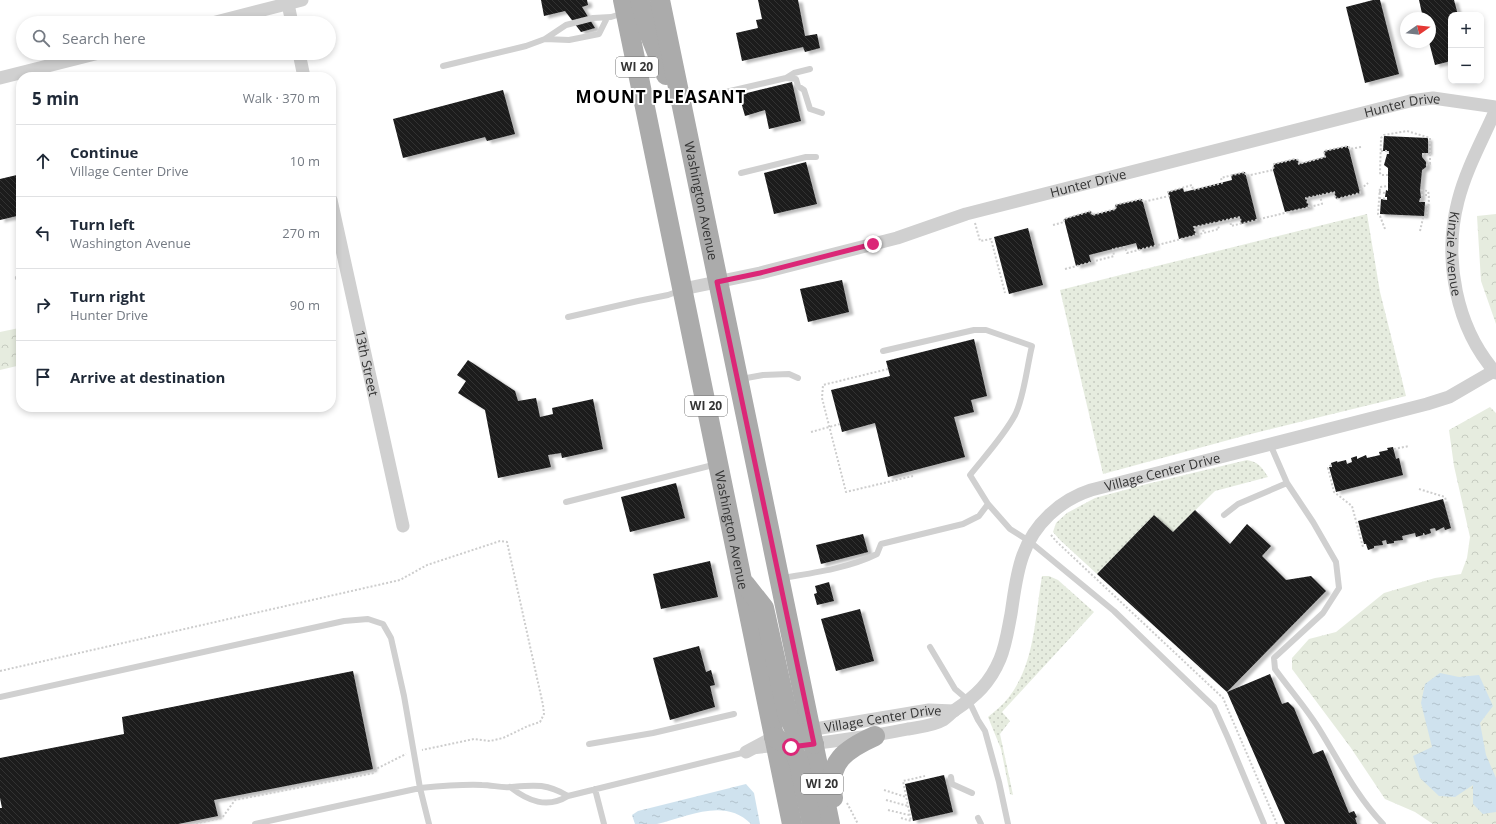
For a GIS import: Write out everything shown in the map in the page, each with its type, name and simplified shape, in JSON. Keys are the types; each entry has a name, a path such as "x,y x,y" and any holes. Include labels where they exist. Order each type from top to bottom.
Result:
{"main road":[{"name":"Washington Avenue","path":"660,0 779,578 794,740 792,824"},
{"name":"Washington Avenue","path":"630,4 683,289 743,581 794,740 830,824"},
{"path":"630,4 649,33 683,112"},
{"path":"838,824 831,786 835,767 842,755 855,745 875,736"},
{"path":"794,740 812,824"}],"street":[{"path":"240,16 302,0"},
{"path":"288,4 291,16"},
{"path":"24,72 71,60"},
{"path":"300,60 303,72"},
{"path":"0,78 16,74"},
{"name":"Hunter Drive","path":"683,289 760,273 897,238 972,212 1410,101 1433,98 1496,108"},
{"name":"Kinzie Avenue","path":"1495,372 1471,333 1460,306 1453,269 1452,240 1455,214 1463,184 1496,108"},
{"name":"13th Street","path":"336,223 403,526"},
{"name":"Village Center Drive","path":"794,740 875,736 924,726 943,720 969,701 982,688 1000,658 1007,637 1019,569 1029,541 1037,529 1058,508 1083,493 1427,404 1449,396 1495,372"},
{"name":"Village Center Drive","path":"746,752 929,710 954,711"}],"lane":[{"path":"443,66 526,46 545,39 566,25 593,18 607,18 630,4"},
{"path":"545,39 569,40 599,34 607,18"},
{"path":"786,78 794,73 810,69"},
{"path":"717,94 786,78 796,79 798,86 804,90 810,109 822,113"},
{"path":"741,173 806,157 816,158"},
{"path":"568,317 668,295 683,289"},
{"path":"883,351 974,330 986,330 1032,346 1021,397 1015,414 970,475 988,504 1010,529 1029,541 1114,611 1214,707 1264,824"},
{"path":"738,380 763,375 789,374 798,378"},
{"path":"1270,444 1287,483 1313,522 1336,562 1339,588 1323,613 1274,658 1275,670 1320,730 1339,763 1370,810 1383,824"},
{"path":"566,502 718,464"},
{"path":"1224,515 1238,504 1287,483"},
{"path":"779,578 822,571 877,554 881,544 963,524 979,516 988,504"},
{"path":"0,696 344,621 368,619 383,624 391,638 420,788 430,824"},
{"path":"930,647 955,689 969,701 985,731 999,782 1008,824"},
{"path":"590,744 653,733 734,714"},
{"path":"510,787 527,798 547,804 568,796 594,789 746,752"},
{"path":"951,777 952,784 972,793"},
{"path":"255,824 420,788 466,785 510,787 529,785 554,789 568,796"},
{"path":"594,789 604,824"},
{"path":"288,817 290,824"},
{"path":"978,818 981,824"}],"path":[{"path":"1388,175 1381,175 1381,138 1384,135 1407,131 1430,138 1430,165 1426,165"},
{"path":"1053,225 1064,222 1064,219 1091,211 1092,215 1116,209 1115,205 1142,198 1143,202 1169,196 1168,192 1192,185 1193,190 1222,183 1221,178 1245,172 1246,176 1273,170 1274,164 1295,159 1298,160 1299,164 1325,157 1324,151 1348,146 1350,149 1361,147"},
{"path":"1381,151 1388,151"},
{"path":"1422,154 1431,154"},
{"path":"1309,207 1306,198 1334,192 1336,199 1360,194 1361,189 1368,182"},
{"path":"1385,229 1378,214 1379,192 1380,186 1388,186"},
{"path":"1420,190 1428,191 1429,195 1427,216 1424,218 1420,231"},
{"path":"1379,192 1386,193"},
{"path":"1230,219 1232,226 1322,204 1320,195"},
{"path":"1421,195 1429,195"},
{"path":"1379,198 1386,199"},
{"path":"972,212 980,241 991,239 1005,293"},
{"path":"1196,235 1194,227 1240,216 1241,224"},
{"path":"1065,269 1114,256 1113,249 1125,247 1127,253 1219,229 1217,222"},
{"path":"1202,226 1204,233"},
{"path":"888,369 823,385 822,398 846,492 913,476"},
{"path":"811,432 840,424"},
{"path":"1394,449 1409,446"},
{"path":"1331,465 1328,468 1334,492 1352,506 1363,547"},
{"path":"1419,489 1445,496 1452,525"},
{"path":"0,671 400,580 427,565 443,559 500,541 507,542 544,705 544,714 540,722 503,738 490,741 474,739 404,754 378,768 374,773 235,800 222,818 192,824"},
{"path":"901,818 911,821 903,782 925,776"},
{"path":"884,790 906,797"},
{"path":"844,797 858,824"},
{"path":"886,800 908,806"},
{"path":"888,810 909,815"}],"green space":[{"path":"1367,214 1380,292 1406,396 1247,435 1103,474 1060,290"},
{"path":"1496,214 1496,324 1481,281 1477,216"},
{"path":"16,329 16,366 0,370 0,332"},
{"path":"1490,407 1496,413 1496,824 1433,824 1415,812 1385,799 1351,748 1292,669 1292,658 1309,639 1336,632 1384,593 1435,578 1461,574 1467,558 1470,537 1454,466 1449,430"},
{"path":"1247,460 1254,462 1264,470 1268,477 1215,491 1173,532 1154,515 1097,574 1053,532 1056,523 1067,513 1095,498"},
{"path":"1042,576 1049,576 1058,580 1094,612 1002,712 1010,721 1000,734 1013,795 1010,794 1001,749 988,717 1009,697 1018,684 1024,670 1033,639"}],"water":[{"path":"1440,673 1459,677 1479,675 1493,706 1480,723 1486,755 1496,778 1496,812 1483,814 1473,804 1473,785 1455,797 1439,796 1420,778 1413,756 1432,747 1421,703 1425,684"},
{"path":"746,784 754,793 760,824 751,824 741,816 718,810 706,811 657,824 635,824 632,815 638,811"}],"building":[{"path":"541,0 587,0 588,5 582,7 595,28 581,32 565,11 544,16"},
{"path":"758,0 798,0 805,36 817,34 820,48 805,52 803,47 742,61 736,33 758,28 756,20 762,19"},
{"path":"1373,0 1380,0 1399,74 1365,83 1346,7"},
{"path":"1419,0 1454,0 1457,12 1448,12 1448,62 1435,65 1431,48 1436,48 1436,12 1422,12"},
{"path":"792,82 801,121 769,129 765,110 745,116 739,95"},
{"path":"503,90 515,134 487,141 485,137 403,158 393,119"},
{"path":"1384,136 1428,138 1428,153 1422,153 1422,157 1426,162 1426,167 1422,170 1420,190 1421,198 1419,202 1425,202 1424,216 1380,214 1381,199 1387,200 1387,197 1385,197 1386,190 1388,191 1388,168 1384,165 1389,151 1383,151"},
{"path":"1348,146 1360,193 1336,199 1334,192 1306,198 1309,207 1285,212 1273,170 1274,164 1295,159 1298,160 1299,164 1325,157 1324,151"},
{"path":"806,162 817,204 774,214 764,173"},
{"path":"1245,172 1257,220 1241,224 1240,217 1194,227 1196,235 1179,239 1168,192 1183,188 1184,192 1232,180 1231,175"},
{"path":"16,175 16,216 0,220 0,179"},
{"path":"1142,199 1155,246 1138,250 1136,243 1089,255 1091,262 1076,266 1064,219 1091,211 1092,215 1116,209 1115,205"},
{"path":"1028,228 1043,285 1009,294 994,237"},
{"path":"842,280 849,312 808,322 800,289"},
{"path":"974,339 987,396 971,400 974,412 954,417 965,457 888,477 875,423 842,432 831,390 890,376 886,361"},
{"path":"468,360 515,391 518,401 536,398 540,417 553,414 552,408 593,399 603,449 562,458 561,453 548,455 551,467 498,478 485,410 458,393 466,381 457,375"},
{"path":"1393,447 1396,459 1399,458 1403,475 1336,492 1329,467 1332,467 1331,463 1337,461 1338,463 1346,460 1347,464 1352,462 1351,458 1357,456 1357,459 1366,455 1367,458 1380,455 1379,452"},
{"path":"676,483 685,518 630,532 621,497"},
{"path":"1443,499 1451,528 1445,530 1444,527 1436,531 1435,528 1430,529 1431,533 1425,535 1423,533 1423,535 1416,537 1415,533 1402,536 1403,540 1394,541 1394,543 1387,544 1386,540 1382,541 1383,545 1374,546 1374,548 1368,550 1366,544 1364,544 1358,521"},
{"path":"1195,510 1230,544 1247,524 1271,546 1262,556 1286,580 1311,576 1326,591 1227,692 1097,574 1154,515 1173,532"},
{"path":"863,534 868,552 821,564 816,545"},
{"path":"710,561 718,597 661,609 653,574"},
{"path":"829,582 834,601 817,605 814,594 817,593 815,586"},
{"path":"860,609 874,661 836,671 821,619"},
{"path":"699,646 706,672 711,670 715,685 710,686 715,707 670,720 653,658"},
{"path":"353,671 373,769 214,800 218,816 178,824 0,824 0,808 2,808 0,798 0,758 124,734 122,717"},
{"path":"1270,674 1282,704 1288,702 1294,708 1313,754 1323,750 1349,813 1354,811 1357,817 1355,818 1357,824 1285,824 1227,692"},
{"path":"944,775 953,812 913,821 905,784"}],"district":[{"name":"MOUNT PLEASANT","path":"661,97"}],"route":[{"path":"791,747 814,744 717,282 760,273 873,244"}]}
